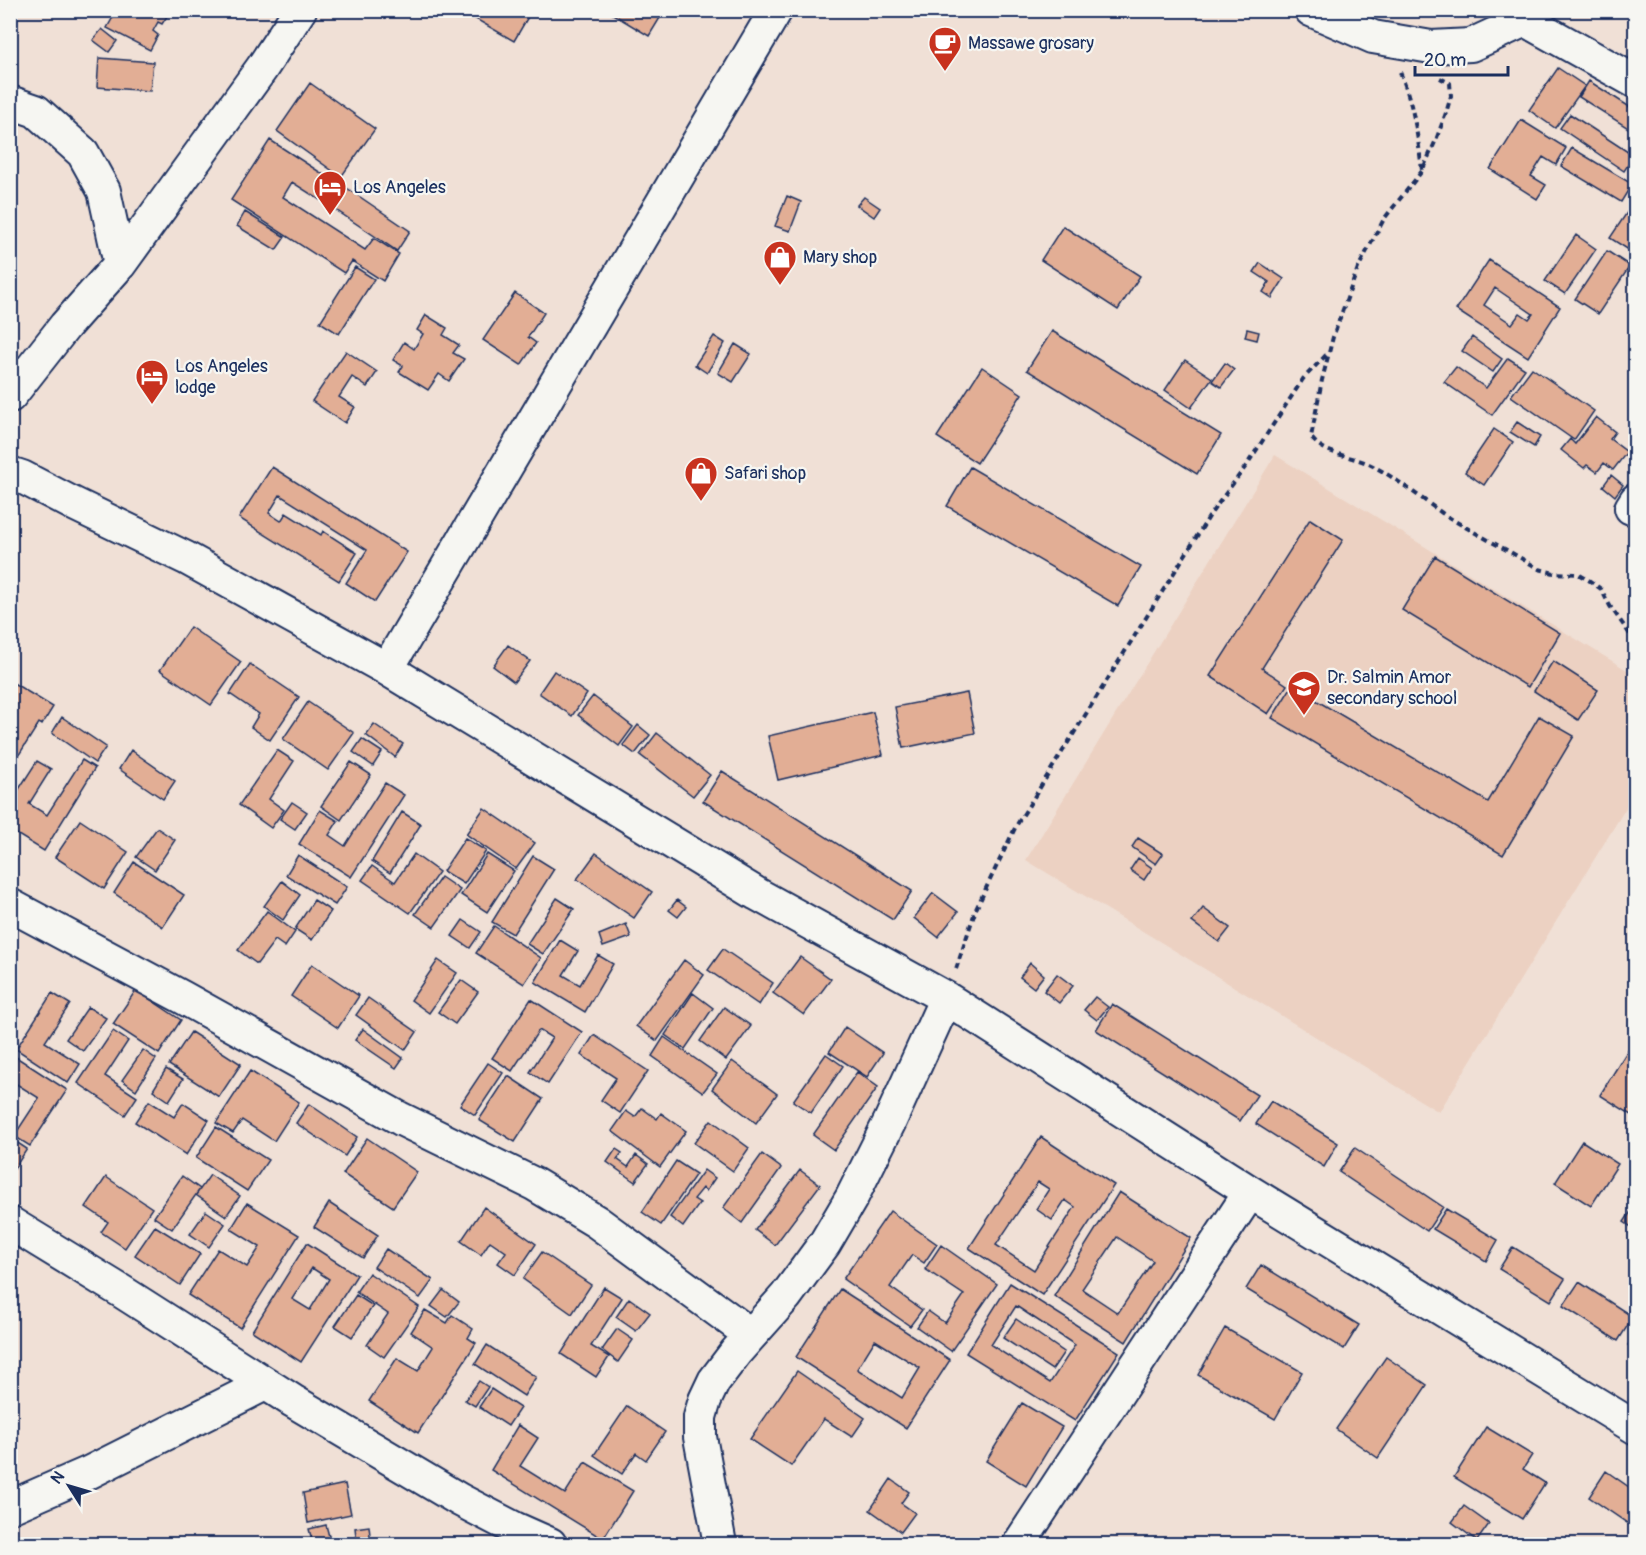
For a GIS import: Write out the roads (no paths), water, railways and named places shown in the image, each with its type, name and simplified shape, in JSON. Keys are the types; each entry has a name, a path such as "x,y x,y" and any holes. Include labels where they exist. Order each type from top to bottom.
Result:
{"street":[{"path":"10,396 65,326 120,264 262,68 300,10"},
{"path":"387,669 776,10"},
{"path":"1311,10 1373,37 1431,47 1471,45 1528,15 1635,82"},
{"path":"10,102 36,111 83,153 104,191 120,264"},
{"path":"10,473 186,558 387,669 757,894 946,998 1250,1192 1635,1428"},
{"path":"10,905 401,1119 534,1184 597,1222 751,1335"},
{"path":"720,1545 700,1437 700,1417 705,1400 714,1382 736,1352 786,1296 825,1243 852,1197 890,1121 946,998"},
{"path":"1018,1545 1250,1192"},
{"path":"10,1223 265,1384 460,1500 550,1545"},
{"path":"10,1507 88,1473 265,1384"}],"place":[{"name":"Massawe grosary","path":"945,72"},
{"name":"Los Angeles","path":"330,216"},
{"name":"Mary shop","path":"780,286"},
{"name":"Los Angeles lodge","path":"152,405"},
{"name":"Safari shop","path":"701,502"},
{"name":"Dr. Salmin Amor secondary school","path":"1304,716"}]}
